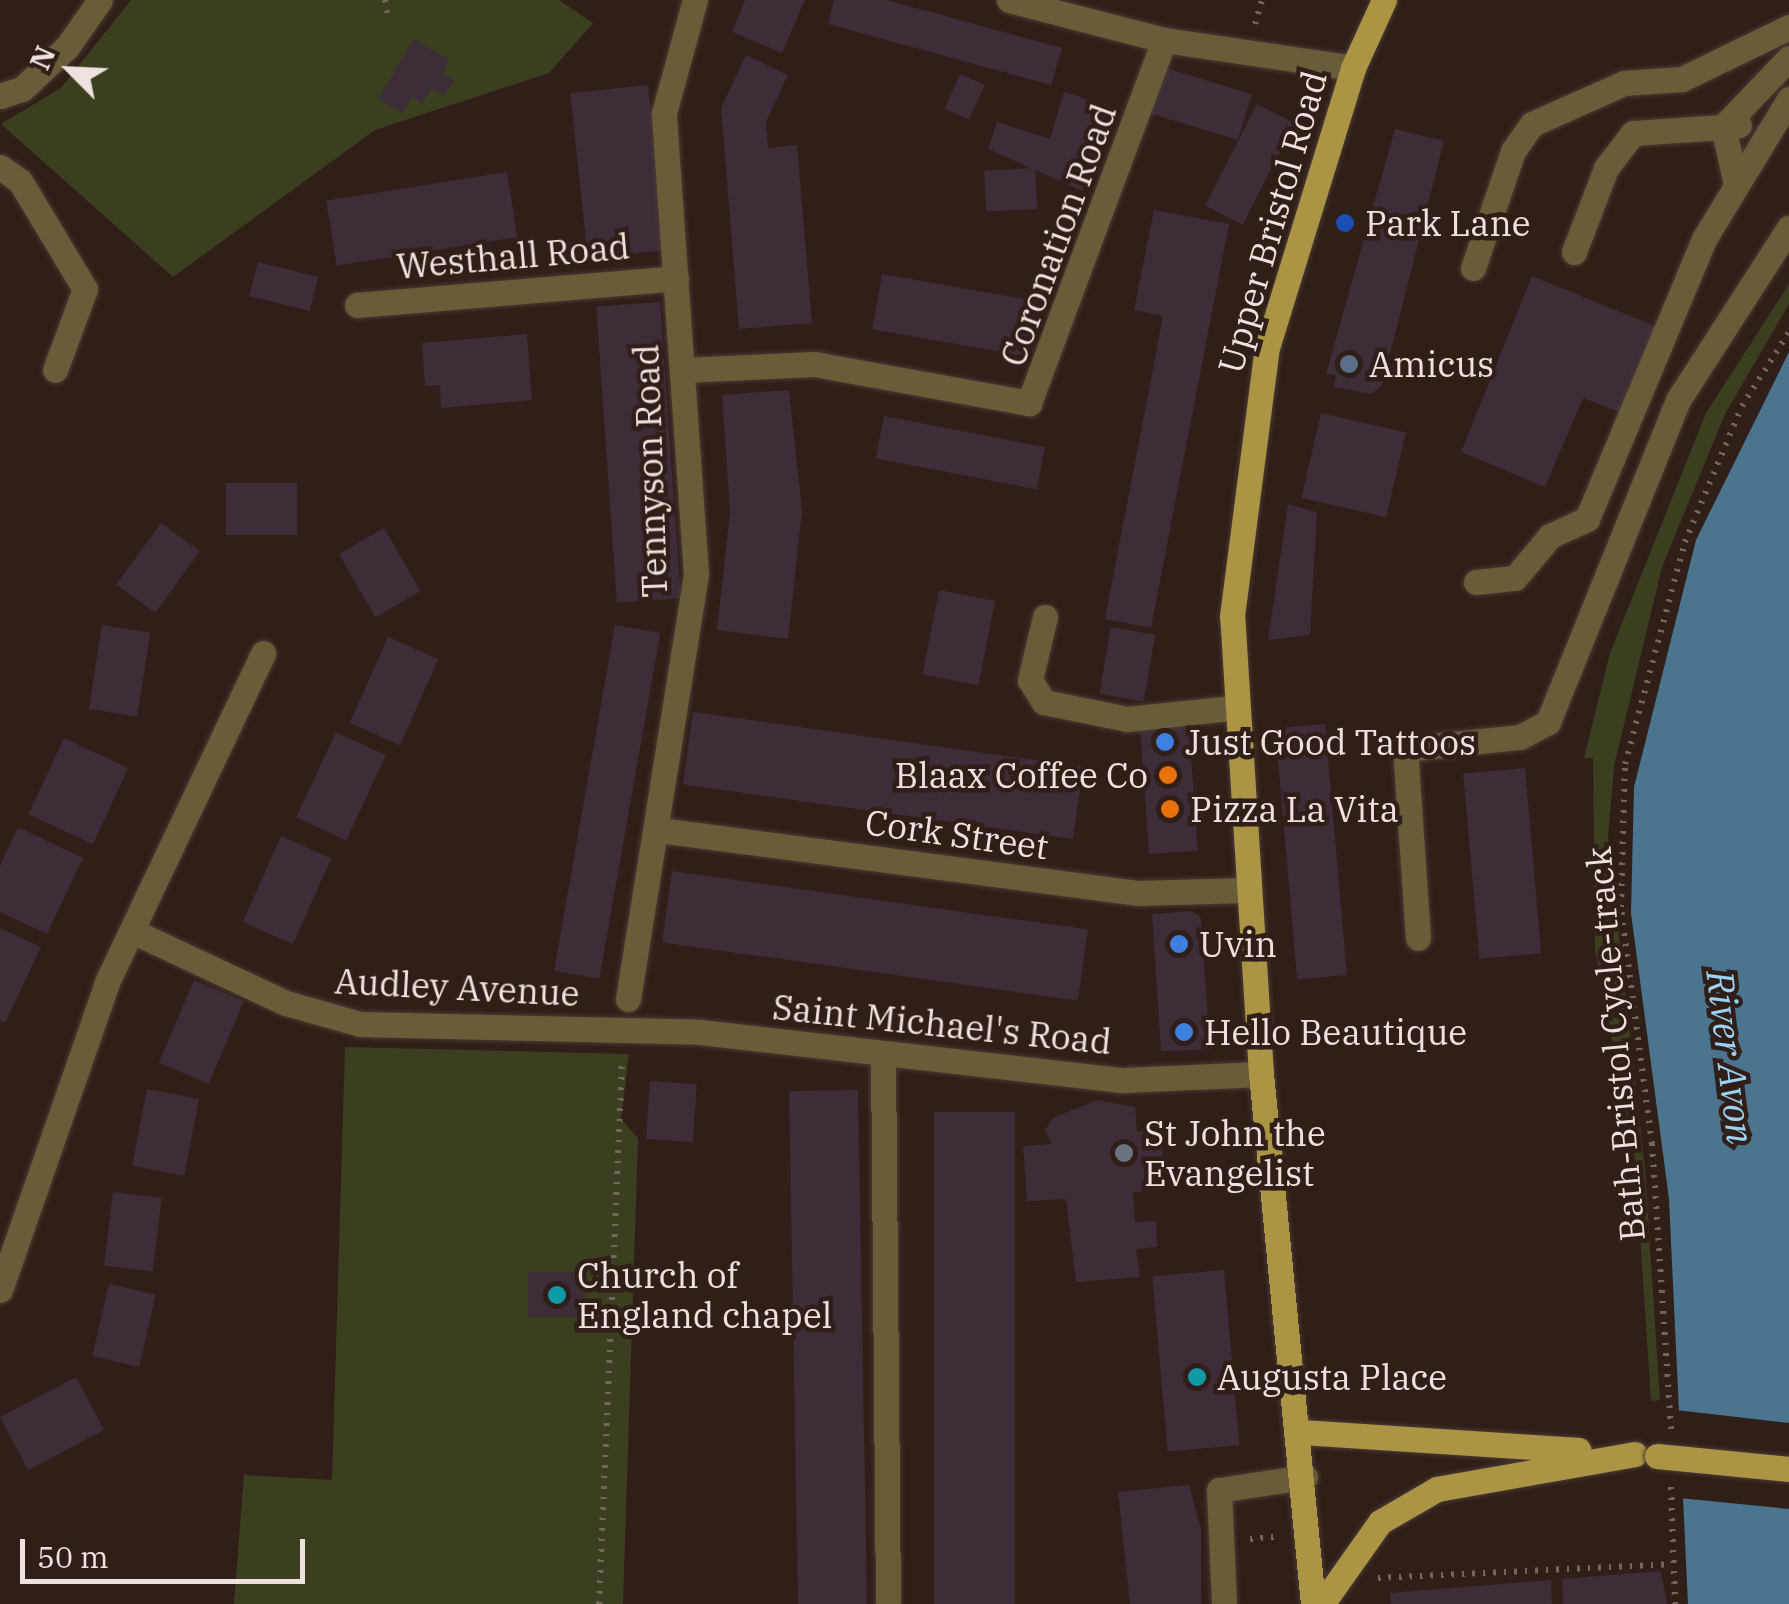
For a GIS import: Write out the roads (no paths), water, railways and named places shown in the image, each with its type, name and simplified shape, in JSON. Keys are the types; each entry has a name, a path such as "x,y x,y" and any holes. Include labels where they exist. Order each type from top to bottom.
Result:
{"main road":[{"name":"Upper Bristol Road","path":"1313,1604 1302,1432 1261,1074 1232,708 1239,528 1267,348 1353,68 1384,0"},
{"path":"1302,1432 1658,1456 1789,1469"},
{"path":"1322,1604 1364,1538 1437,1489 1500,1470 1658,1456"}],"street":[{"path":"0,96 22,89 66,47 100,0"},
{"name":"Tennyson Road","path":"628,999 659,830 696,574 664,113 694,0"},
{"path":"1009,0 1164,40 1353,68"},
{"path":"1472,268 1513,151 1532,124 1624,83 1682,79 1789,27"},
{"name":"Coronation Road","path":"684,370 814,364 1030,403 1164,40"},
{"path":"1723,127 1789,58"},
{"path":"1476,582 1515,578 1550,536 1586,519 1736,184 1789,100"},
{"path":"1574,252 1606,168 1633,133 1772,122"},
{"path":"1723,127 1736,184"},
{"path":"0,167 20,181 84,288 55,370"},
{"path":"1418,938 1405,750 1520,737 1548,722 1678,400 1789,228"},
{"name":"Westhall Road","path":"357,304 676,278"},
{"path":"1045,617 1030,680 1044,702 1126,719 1232,708"},
{"path":"0,1290 132,931 263,654"},
{"name":"Cork Street","path":"659,830 1137,893 1248,890"},
{"name":"Audley Avenue","path":"132,931 286,1003 360,1024 620,1030"},
{"name":"Saint Michael's Road","path":"620,1030 1124,1080 1261,1074"},
{"path":"883,1055 888,1604"},
{"path":"1224,1604 1219,1490 1305,1477"}],"water":[{"name":"River Avon","path":"1789,352 1789,1604 1688,1604 1669,1199 1631,913 1634,787 1696,540"}],"place":[{"name":"Park Lane","path":"1345,223"},
{"name":"Amicus","path":"1349,364"},
{"name":"Just Good Tattoos","path":"1165,742"},
{"name":"Blaax Coffee Co","path":"1168,775"},
{"name":"Pizza La Vita","path":"1170,809"},
{"name":"Uvin","path":"1179,944"},
{"name":"Hello Beautique","path":"1184,1032"},
{"name":"St John the Evangelist","path":"1124,1153"},
{"name":"Church of England chapel","path":"557,1295"},
{"name":"Augusta Place","path":"1197,1377"}]}
